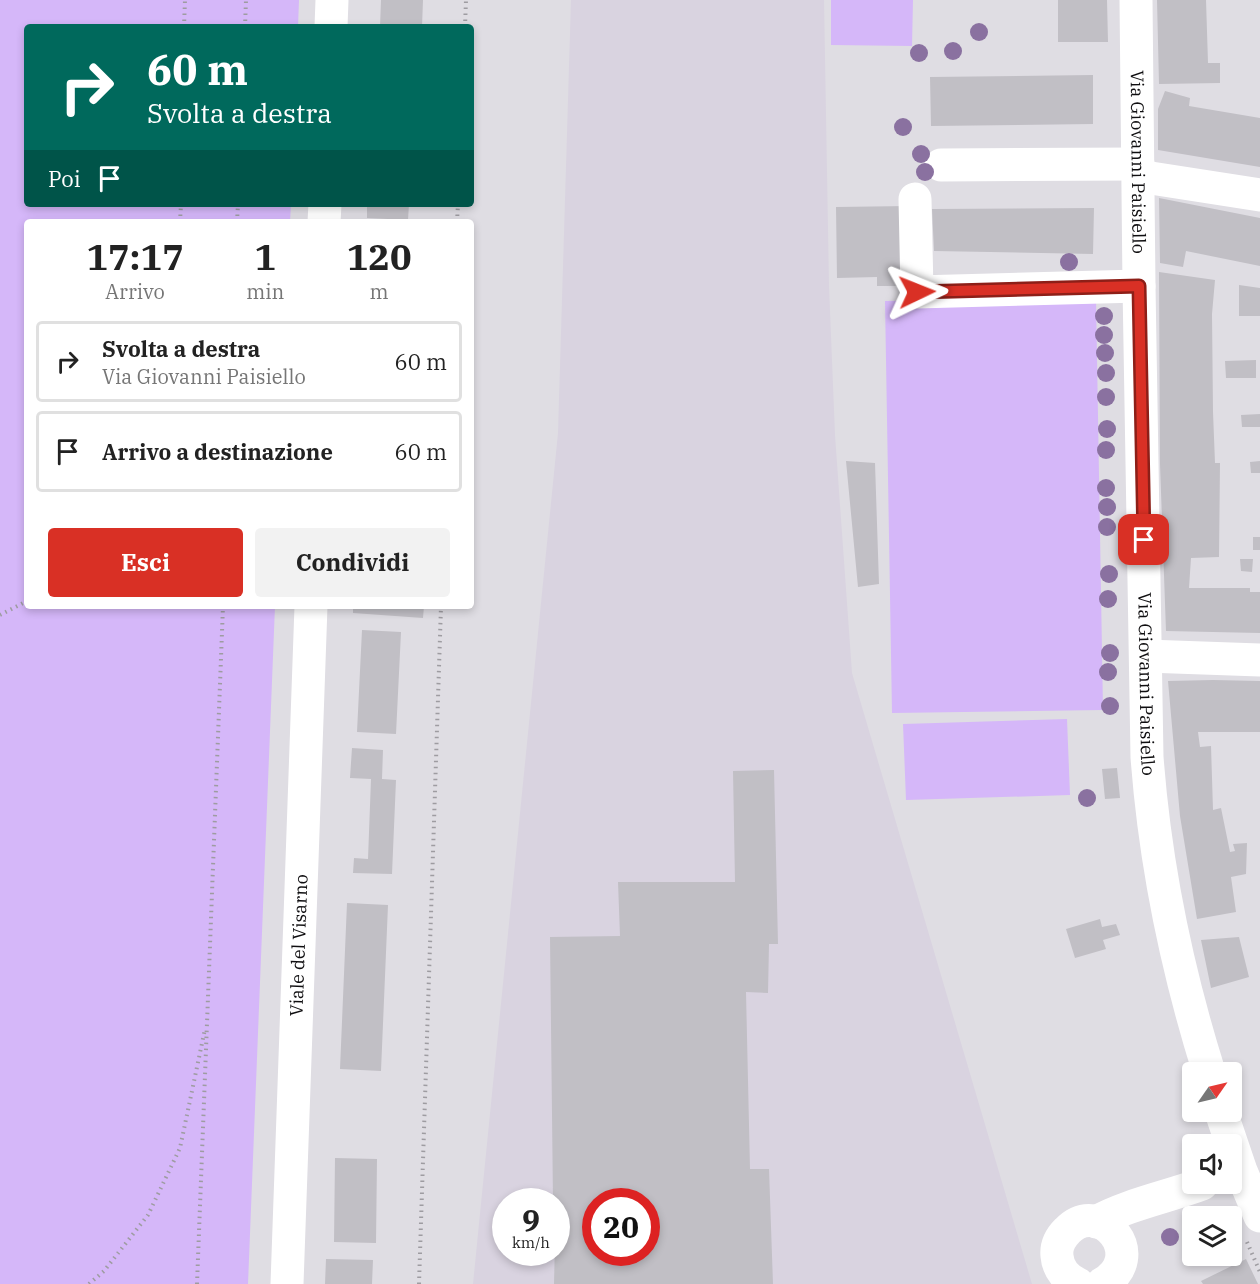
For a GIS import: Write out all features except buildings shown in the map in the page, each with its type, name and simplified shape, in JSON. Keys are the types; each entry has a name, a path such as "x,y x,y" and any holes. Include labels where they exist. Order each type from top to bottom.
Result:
{"street":[{"path":"331,24 332,0"},
{"name":"Via Giovanni Paisiello","path":"1136,0 1148,757 1153,816 1167,907 1180,971 1206,1062"},
{"path":"940,165 1138,170 1260,195"},
{"path":"915,199 917,292 1139,286"},
{"name":"Viale del Visarno","path":"287,1284 311,609"},
{"path":"1146,656 1260,660"},
{"path":"1225,1122 1260,1216"},
{"path":"1096,1222 1111,1229 1117,1236 1122,1254 1118,1270 1088,1281 1057,1257 1062,1237 1076,1224 1096,1222 1112,1213 1182,1191"},
{"path":"1121,1245 1155,1201"}],"path":[{"path":"184,24 185,0"},
{"path":"245,24 246,0"},
{"path":"465,24 466,0"},
{"path":"0,615 24,603"},
{"path":"197,1284 223,609"},
{"path":"419,1284 441,609"},
{"path":"89,1284 104,1272 148,1215 180,1148 199,1062 207,1011"}],"shaded area":[{"path":"0,0 299,0 298,24 24,24 24,207 291,207 290,219 24,219 24,609 275,609 248,1284 0,1284"},
{"path":"571,0 824,0 829,286 835,435 852,673 1032,1284 473,1284 558,433"},
{"path":"831,0 913,0 912,46 831,45"},
{"path":"1096,298 1103,710 892,713 885,301"},
{"path":"1067,719 1070,795 906,800 903,724"}],"route":[{"path":"917,292 1139,286 1144,540"}]}
